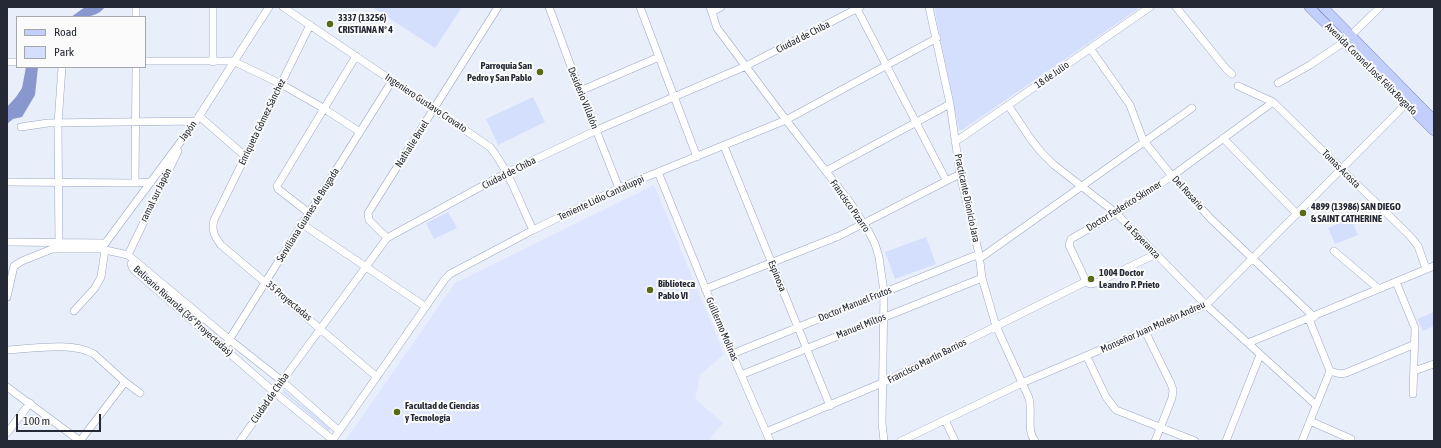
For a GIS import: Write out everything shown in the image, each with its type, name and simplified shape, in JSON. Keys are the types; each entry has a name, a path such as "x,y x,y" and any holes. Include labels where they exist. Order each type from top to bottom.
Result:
{"main road":[{"name":"Avenida Coronel José Félix Bogado","path":"1309,7 1344,42 1409,101 1434,120"},
{"name":"Avenida Coronel José Félix Bogado","path":"1323,7 1352,36 1434,131"}],"street":[{"path":"213,62 214,7"},
{"name":"Japón","path":"74,311 95,288 101,277 104,248 198,118 233,61 269,7"},
{"name":"Ingeniero Gustavo Crovato","path":"283,7 490,147 496,154 506,173 533,230"},
{"name":"Nathalie Bruel","path":"387,238 369,220 368,213 498,7"},
{"name":"Desiderio Villalón","path":"549,7 580,91 597,130 619,188"},
{"path":"640,7 697,157"},
{"path":"711,9 721,7"},
{"name":"Practicante Dionicio Jara","path":"929,7 937,38 950,104 960,174 980,259 982,278 996,326 1031,406 1030,429 1032,437 1035,441"},
{"name":"18 de Julio","path":"955,142 1150,7"},
{"path":"1176,7 1226,70 1232,74"},
{"path":"1278,84 1310,65 1352,36 1380,7"},
{"path":"858,8 886,66 946,180"},
{"name":"Ciudad de Chiba","path":"240,441 320,328 387,238 506,173 597,130 746,66 858,8"},
{"name":"Francisco Pizarro","path":"711,9 717,28 849,201 875,244 879,257 884,292 882,383 882,423 884,441"},
{"name":"Enriqueta Gómez Sánchez","path":"214,220 310,25"},
{"name":"Teniente Lidio Cantaluppi","path":"332,441 450,274 533,230 619,188 786,120 937,38"},
{"name":"Del Rosario","path":"1090,48 1130,105 1146,143 1172,176 1210,218 1311,318 1330,371"},
{"path":"309,213 277,186 356,56"},
{"path":"580,91 659,57"},
{"path":"146,61 233,61 280,84 323,108 360,132"},
{"path":"57,247 59,182 58,122 62,68"},
{"path":"136,68 136,183"},
{"name":"Serviliana Guanes de Brugada","path":"224,348 392,81"},
{"name":"Tomas Acosta","path":"1238,86 1273,102 1342,169 1410,236 1418,246 1426,269"},
{"name":"Monseñor Juan Moleón Andreu","path":"901,441 1022,383 1206,305 1409,101"},
{"name":"Doctor Federico Skinner","path":"1085,282 1069,245 1071,239 1116,213 1172,176 1273,102"},
{"path":"826,171 950,104"},
{"name":"La Esperanza","path":"1008,106 1030,138 1054,165 1116,213 1206,305 1316,405"},
{"name":"Doctor Manuel Frutos","path":"732,354 884,292 980,259 1083,188 1192,108"},
{"path":"21,127 58,122 136,122 198,118 245,156"},
{"name":"ramal sur Japón","path":"130,258 185,136"},
{"path":"1223,138 1297,214"},
{"name":"Espinosa","path":"724,146 830,406"},
{"name":"Guillermo Molinas","path":"658,172 732,354 770,441"},
{"path":"705,289 839,236 960,174"},
{"path":"7,182 151,182"},
{"name":"35 Proyectadas","path":"214,220 212,228 215,236 222,245 377,377"},
{"path":"302,224 426,306"},
{"path":"7,242 57,247 104,248 130,258"},
{"path":"7,297 14,266 22,261 57,247"},
{"path":"1334,251 1379,289"},
{"name":"Francisco Martín Barrios","path":"766,432 882,383 1085,282 1090,284 1096,283 1156,254"},
{"name":"Belisario Rivarola (36ª Proyectadas)","path":"130,258 282,381 339,431"},
{"name":"Belisario Rivarola (36ª Proyectadas)","path":"130,258 133,269 332,441"},
{"path":"1248,343 1434,266"},
{"name":"Manuel Miltos","path":"741,375 982,278"},
{"path":"1396,282 1416,328 1413,394"},
{"path":"1145,331 1172,384 1173,390 1172,398 1155,441"},
{"path":"1302,441 1330,371 1340,374 1415,344"},
{"path":"7,350 56,348 78,348 88,350 140,393"},
{"path":"1226,441 1260,354"},
{"path":"1087,356 1106,397 1116,410 1195,441"},
{"path":"1414,371 1434,364"},
{"path":"7,387 80,441 125,382"},
{"path":"7,433 30,403"},
{"path":"945,420 955,441"},
{"path":"1310,421 1351,439"}],"shaded area":[{"path":"654,185 724,354 700,375 695,399 723,423 710,438 714,441 345,441 455,283"}],"green space":[{"path":"372,7 462,7 435,48"},
{"path":"934,7 1136,7 1138,9 962,130 959,130"},
{"path":"533,97 545,122 498,145 486,119"},
{"path":"448,212 457,228 434,239 426,223"},
{"path":"1351,218 1358,235 1335,244 1328,228"},
{"path":"926,237 936,264 895,279 885,252"},
{"path":"134,264 223,339 221,339 134,266"},
{"path":"1434,312 1434,326 1423,331 1417,319"},
{"path":"283,390 330,428 330,430 328,430 283,392"}],"water":[{"path":"85,7 105,7 102,11 94,15 72,16"},
{"path":"26,68 38,68 35,95 22,117 13,119 7,124 7,107 22,88"}],"place":[{"name":"3337 (13256) CRISTIANA Nº 4","path":"330,24"},
{"name":"Parroquia San Pedro y San Pablo","path":"540,72"},
{"name":"4899 (13986) SAN DIEGO & SAINT CATHERINE","path":"1303,213"},
{"name":"1004 Doctor Leandro P. Prieto","path":"1091,279"},
{"name":"Biblioteca Pablo VI","path":"650,290"},
{"name":"Facultad de Ciencias y Tecnología","path":"397,412"}]}
